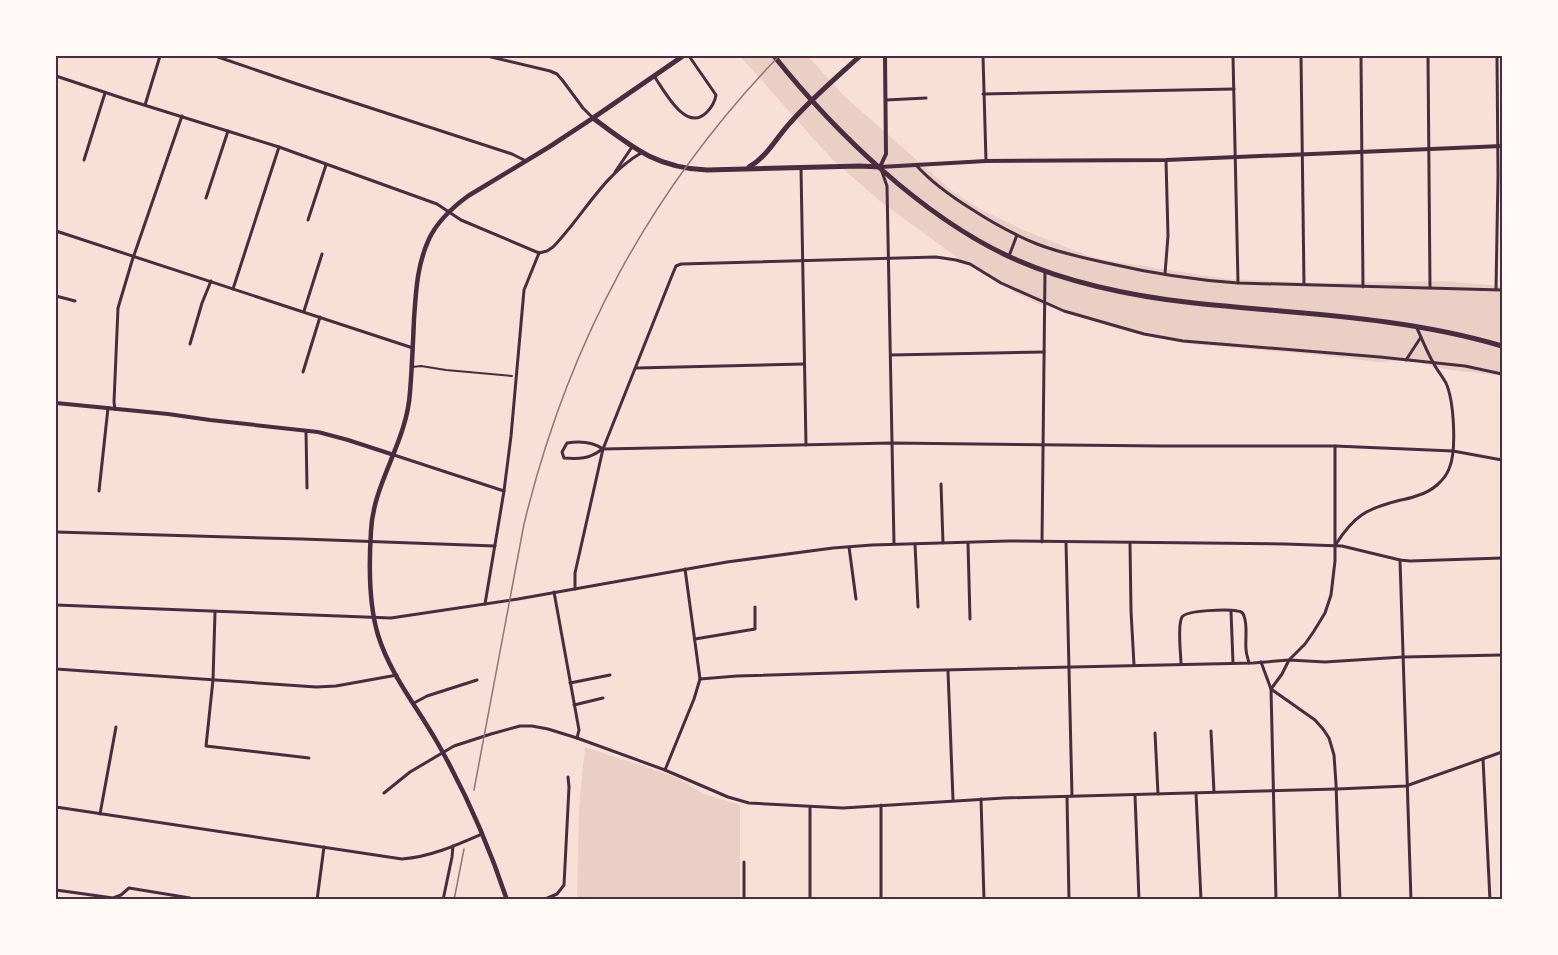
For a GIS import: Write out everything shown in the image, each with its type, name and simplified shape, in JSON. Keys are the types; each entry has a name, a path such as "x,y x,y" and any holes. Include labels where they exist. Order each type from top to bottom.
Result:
{"main road":[{"path":"774,56 813,100 880,167 917,198 984,244 1045,271 1095,286 1154,298 1338,315 1416,326 1503,346"},
{"path":"748,168 762,157 790,123 813,100 860,56"},
{"path":"507,900 482,834 443,753 384,650 374,617 371,522 375,502 408,413 417,280 429,238 449,212 470,194 593,118 678,57"},
{"path":"593,118 641,153 659,161 689,169 880,167"}],"street":[{"path":"145,105 159,56"},
{"path":"215,56 512,154 526,161"},
{"path":"488,56 557,74 593,118"},
{"path":"654,76 682,113 688,116 703,116 716,99 716,95 689,56"},
{"path":"885,56 886,154 880,167 887,186 894,544"},
{"path":"983,56 986,161"},
{"path":"1233,56 1238,283"},
{"path":"1301,56 1304,284"},
{"path":"1361,56 1364,287"},
{"path":"1428,56 1430,287"},
{"path":"1496,289 1500,146 1497,56"},
{"path":"56,76 279,147 437,204 469,223 539,253 550,250 615,173 632,147"},
{"path":"983,94 1234,89"},
{"path":"84,160 105,93"},
{"path":"886,100 926,98"},
{"path":"116,409 114,402 118,308 133,256 182,116"},
{"path":"206,198 228,131"},
{"path":"880,167 986,161 1166,160 1500,146"},
{"path":"233,289 279,147"},
{"path":"615,173 641,153"},
{"path":"1165,274 1168,236 1166,160"},
{"path":"308,220 326,164"},
{"path":"916,165 924,175 950,195 991,221 1017,235 1069,255 1165,274 1238,283 1503,290"},
{"path":"801,167 806,445"},
{"path":"56,231 413,348"},
{"path":"1008,256 1017,235"},
{"path":"485,604 511,436 524,290 539,253"},
{"path":"304,311 322,254"},
{"path":"575,589 575,573 603,449 676,266 681,264 936,257 970,264 1001,283 1064,311 1144,334 1183,341 1433,362 1503,374"},
{"path":"1042,542 1045,271"},
{"path":"190,344 211,281"},
{"path":"56,296 75,301"},
{"path":"303,372 320,317"},
{"path":"1335,545 1355,518 1372,508 1430,491 1440,483 1450,468 1454,414 1451,400 1446,384 1416,326"},
{"path":"1406,360 1421,337"},
{"path":"891,355 1044,352"},
{"path":"636,368 804,364"},
{"path":"412,367 421,366 512,376"},
{"path":"56,403 318,432 338,436 504,491"},
{"path":"99,491 108,408"},
{"path":"306,430 307,488"},
{"path":"603,449 587,458 576,459 564,458 562,452 567,442 593,443 603,449 892,443 1335,446 1453,451 1503,460"},
{"path":"1271,689 1289,660 1305,644 1325,613 1331,595 1335,545 1335,446"},
{"path":"941,484 943,543"},
{"path":"56,532 495,546"},
{"path":"968,542 970,619"},
{"path":"1066,542 1072,796"},
{"path":"56,606 391,618 519,599 727,562 849,547 894,544 1066,542 1335,545 1400,560 1503,558"},
{"path":"1130,543 1134,665"},
{"path":"915,544 918,607"},
{"path":"849,547 856,599"},
{"path":"1400,560 1411,900"},
{"path":"665,770 700,679 686,569"},
{"path":"554,592 579,730 577,738"},
{"path":"694,639 755,629 755,607"},
{"path":"1181,664 1182,616 1200,611 1231,610 1240,611 1245,616 1249,663"},
{"path":"1231,610 1233,663"},
{"path":"215,611 213,680 206,746 309,758"},
{"path":"700,679 900,671 1249,663 1289,660 1325,662 1403,657 1503,655"},
{"path":"1261,662 1271,689 1276,900"},
{"path":"56,669 328,687 397,675"},
{"path":"948,671 953,800"},
{"path":"570,683 610,675"},
{"path":"414,703 427,696 477,680"},
{"path":"1271,689 1308,714 1329,738 1334,755 1340,900"},
{"path":"574,705 603,698"},
{"path":"384,793 410,772 456,745 520,726 549,729 577,738 665,770 728,797 749,803 843,808 953,800 1406,786 1503,752"},
{"path":"100,814 116,727"},
{"path":"1211,731 1214,792"},
{"path":"1155,733 1158,794"},
{"path":"1483,759 1490,900"},
{"path":"543,900 556,894 564,885 568,777"},
{"path":"1196,793 1201,900"},
{"path":"1135,795 1139,900"},
{"path":"1067,797 1069,900"},
{"path":"981,799 984,900"},
{"path":"881,806 881,900"},
{"path":"56,807 402,859 416,858 482,834"},
{"path":"810,807 810,900"},
{"path":"443,900 453,846"},
{"path":"317,900 324,847"},
{"path":"744,862 744,900"},
{"path":"56,890 113,898 122,897 129,888 190,898"}],"shaded area":[{"path":"740,56 808,56 843,95 952,191 978,208 1021,229 1086,255 1227,279 1324,283 1442,281 1502,286 1502,376 1444,369 1409,360 1378,362 1190,344 1117,329 1058,307 1041,305 1016,293 985,271 962,261 881,202 835,162"},
{"path":"585,747 676,777 704,794 740,805 740,899 579,899 577,895 579,808"}],"railway":[{"path":"474,790 524,524 542,457 564,393 590,332 620,272 653,215 691,160 733,107 779,56"},
{"path":"454,900 464,849"}]}
